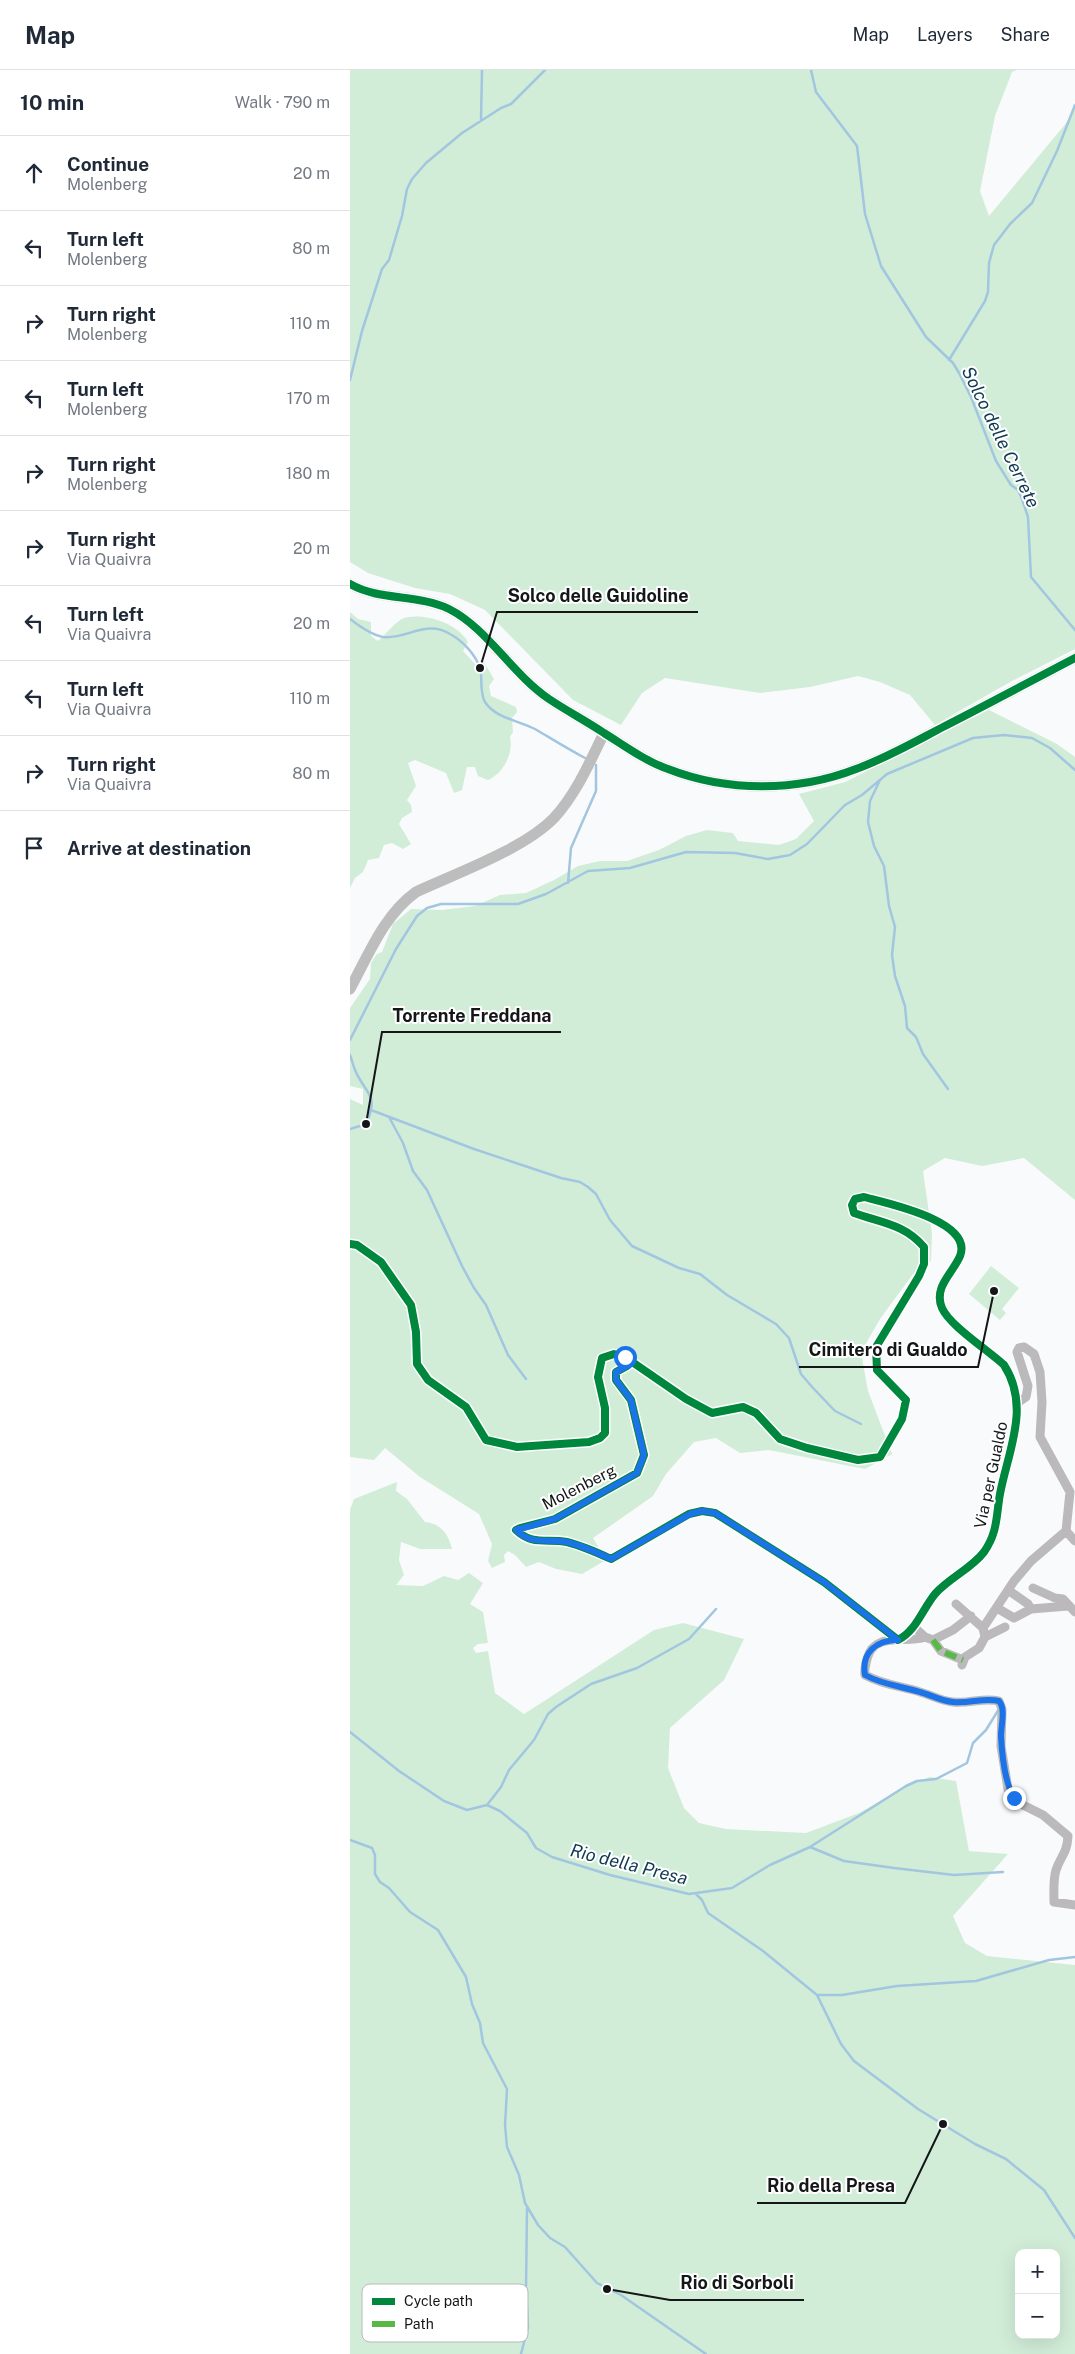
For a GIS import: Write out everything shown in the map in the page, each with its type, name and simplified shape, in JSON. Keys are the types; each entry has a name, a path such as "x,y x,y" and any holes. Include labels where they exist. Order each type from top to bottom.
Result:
{"main road":[{"path":"350,584 384,594 427,601 449,609 471,624 515,671 547,698 660,766 694,778 754,786 801,783 840,775 876,761 1075,658"},
{"path":"350,989 387,921 405,900 416,892 506,850 537,832 554,817 580,780 604,732"}],"street":[{"name":"Via per Gualdo","path":"625,1357 686,1400 712,1413 743,1407 756,1412 780,1439 807,1448 858,1460 880,1457 902,1419 906,1400 877,1370 876,1347 919,1276 924,1264 924,1247 914,1235 899,1227 854,1214 853,1202 858,1198 864,1197 928,1216 957,1237 961,1248 960,1255 944,1281 940,1294 942,1308 950,1319 1009,1372 1017,1403 1017,1426 1000,1496 999,1513 990,1541 981,1555 935,1595 913,1626 910,1634 898,1640"},
{"path":"350,1244 357,1246 381,1262 411,1305 416,1332 417,1364 428,1380 466,1407 486,1440 517,1447 589,1442 600,1438 605,1433 605,1408 598,1377 602,1358 614,1354 625,1357"},
{"path":"913,1626 929,1638 941,1651 962,1663 969,1654 979,1648 984,1633 997,1608 1030,1561 1066,1531 1070,1492 1040,1437 1042,1402 1040,1372 1034,1354 1024,1347 1020,1348 1017,1352 1028,1386 1026,1397 1017,1403"},
{"name":"Molenberg","path":"625,1357 627,1366 616,1372 616,1380 631,1400 644,1455 637,1473 555,1519 516,1530 534,1542 564,1542 587,1547 611,1559 690,1514 702,1511 715,1513 824,1582 898,1640"},
{"path":"1066,1531 1075,1542"},
{"path":"1033,1588 1055,1598 1063,1599 1072,1609"},
{"path":"1008,1590 1028,1604 1031,1609"},
{"path":"956,1604 971,1616 984,1633"},
{"path":"997,1608 1013,1619 1031,1609 1072,1609"},
{"path":"971,1616 953,1630 929,1638 885,1640 872,1646 869,1652 865,1675 889,1685 920,1692 942,1700 969,1702 992,1699 1002,1704 1002,1746 1008,1789 1021,1804 1043,1815 1068,1836 1067,1850 1057,1867 1054,1878 1054,1902 1075,1905"},
{"path":"984,1633 1004,1628"}],"green space":[{"path":"350,70 1017,70 1012,72 995,116 980,191 989,216 1067,122 1075,106 1075,649 1010,682 935,725 910,695 880,682 858,676 810,687 760,693 665,678 642,693 621,725 573,700 485,610 450,594 415,588 368,573 350,562"},
{"path":"350,612 358,619 371,622 371,636 378,641 396,624 408,617 425,617 450,625 468,642 463,651 477,666 482,659 494,679 489,686 491,696 516,707 517,712 512,718 513,732 510,737 509,756 503,768 488,780 478,776 475,767 467,767 462,790 454,793 446,773 415,760 408,763 416,786 407,800 411,805 412,812 402,818 399,824 411,844 403,849 392,843 384,845 379,858 368,860 363,872 355,878 350,888"},
{"path":"989,710 1057,744 1075,757 1075,1200 1024,1158 982,1166 945,1158 923,1171 932,1234 931,1261 913,1274 880,1319 861,1352 868,1391 892,1454 865,1469 769,1450 740,1453 716,1438 694,1442 666,1474 653,1496 593,1538 599,1548 565,1538 535,1538 523,1534 523,1530 639,1474 646,1455 633,1399 618,1379 626,1355 599,1355 601,1431 588,1438 517,1443 488,1437 468,1404 431,1377 421,1363 415,1304 359,1242 350,1240 350,1099 363,1105 363,1089 350,1086 350,1008 370,979 371,963 377,954 382,952 393,924 411,909 442,910 475,906 500,895 526,893 578,866 600,861 627,861 659,850 686,836 707,830 733,833 738,841 779,845 796,839 814,821 799,794 845,782"},
{"path":"350,1246 358,1249 375,1262 399,1290 409,1307 413,1321 414,1365 464,1409 484,1442 516,1449 601,1440 601,1377 604,1360 614,1356 623,1359 624,1365 613,1371 629,1401 641,1455 635,1471 554,1516 531,1524 518,1537 536,1544 575,1547 606,1560 582,1574 556,1569 539,1562 526,1567 515,1555 508,1551 504,1555 505,1562 492,1568 488,1561 492,1544 479,1514 420,1477 385,1448 374,1460 350,1457"},
{"path":"991,1266 1019,1288 1002,1309 1006,1313 1000,1320 969,1294"},
{"path":"397,1482 396,1491 407,1499 425,1522 440,1527 452,1549 420,1549 401,1542 399,1560 404,1575 396,1585 423,1586 444,1576 458,1580 469,1573 483,1583 470,1604 483,1612 488,1643 478,1644 473,1648 476,1653 488,1651 495,1693 524,1714 654,1630 683,1623 744,1639 724,1680 670,1728 668,1768 684,1808 699,1823 726,1829 806,1833 859,1813 906,1786 930,1777 956,1781 969,1851 1008,1854 953,1916 965,1943 987,1956 1075,1965 1075,2354 350,2354 350,1510 354,1499"}],"waterway":[{"path":"481,121 482,70"},
{"path":"350,380 362,331 382,269 389,260 402,216 407,189 412,179 426,163 462,133 501,108 511,104 545,70"},
{"name":"Solco delle Cerrete","path":"811,70 816,92 857,146 865,214 881,266 926,337 953,363 959,373 971,397 996,461 1011,485 1018,490 1022,499 1028,517 1031,577 1075,630"},
{"path":"949,360 985,301 988,292 989,263 994,245 1010,224 1032,203 1057,151 1075,105"},
{"path":"350,619 370,632 383,637 400,636 424,629 441,630 450,634 468,648 478,663 481,672 483,698 489,707 501,715 535,729 585,758"},
{"path":"350,1040 396,949 417,916 427,908 441,904 518,904 546,894 588,871 630,868 686,852 735,853 768,859 790,855 807,844 845,805 862,795 887,774 973,738 1004,735 1032,738 1050,748 1075,770"},
{"path":"568,883 571,848 596,791 596,765"},
{"path":"880,780 870,801 868,822 874,846 884,866 889,906 895,927 892,955 895,976 905,1006 907,1028 916,1037 923,1054 948,1089"},
{"path":"350,1055 355,1070 370,1095 372,1106 366,1124 350,1129"},
{"path":"371,1110 474,1149 561,1178 580,1182 588,1187 596,1194 610,1220 632,1246 679,1268 700,1274 727,1295 776,1324 789,1338 801,1374 835,1411 861,1424"},
{"path":"389,1117 403,1143 413,1171 427,1190 462,1266 486,1305 508,1355 526,1379"},
{"path":"487,1805 501,1787 509,1770 534,1740 548,1714 556,1707 591,1684 637,1668 689,1639 716,1609"},
{"name":"Rio della Presa","path":"350,1732 399,1771 444,1801 467,1810 487,1805 500,1811 527,1833 536,1848 552,1857 610,1875 689,1894 732,1888 770,1865 810,1847 906,1786 917,1781 936,1779 967,1763 973,1743 986,1730 999,1709"},
{"path":"350,1840 372,1848 375,1855 375,1874 380,1882 389,1888 410,1912 438,1930 466,1977 472,2004 480,2023 483,2043 507,2089 505,2125 507,2147 519,2175 525,2203 538,2225 550,2238 565,2247 597,2283 621,2295 706,2354"},
{"path":"810,1847 844,1861 894,1868 954,1875 1003,1872"},
{"name":"Rio della Presa","path":"696,1894 702,1900 708,1913 763,1951 817,1995 841,2044 854,2061 918,2109 975,2144 1006,2159 1044,2190 1075,2238"},
{"path":"817,1995 842,1995 897,1986 976,1981 1049,1960 1075,1957"},
{"path":"526,2284 527,2209"},
{"path":"521,2354 524,2342"}],"marked path":[{"path":"933,1640 941,1651 963,1660"}],"cycle path":[{"path":"350,584 373,593 425,601 449,609 463,617 488,639 536,689 635,753 660,766 691,777 738,785 762,786 810,782 856,769 901,749 1075,658"},
{"path":"350,1244 357,1245 381,1262 411,1305 416,1332 417,1364 428,1380 466,1407 486,1440 517,1447 589,1442 600,1438 605,1433 605,1408 598,1377 602,1358 614,1354 625,1357 686,1399 712,1413 743,1407 756,1413 780,1439 807,1448 858,1460 880,1457 902,1419 906,1400 877,1370 876,1347 919,1276 924,1264 924,1247 909,1233 854,1213 852,1205 855,1199 864,1197 926,1216 954,1233 961,1244 960,1256 945,1280 940,1293 942,1308 946,1315 961,1330 1004,1365 1012,1381 1016,1397 1015,1429 1000,1494 996,1524 989,1545 979,1558 935,1594 910,1631 898,1640 824,1582 715,1513 702,1511 689,1514 611,1559 567,1542 534,1540 522,1535 516,1530 555,1519 637,1473 644,1455 631,1400 616,1380 616,1372 627,1366 625,1357"}],"place":[{"name":"Solco delle Guidoline","path":"480,668"},
{"name":"Torrente Freddana","path":"366,1124"},
{"name":"Cimitero di Gualdo","path":"994,1291"},
{"name":"Rio della Presa","path":"943,2124"},
{"name":"Rio di Sorboli","path":"607,2289"}],"route":[{"path":"625,1357 627,1366 616,1372 616,1380 631,1400 644,1455 637,1473 589,1502 555,1519 516,1530 520,1535 534,1542 564,1542 587,1547 611,1559 690,1514 702,1511 715,1513 824,1582 898,1640 885,1640 872,1646 864,1671 865,1675 876,1681 920,1692 942,1700 969,1702 992,1699 999,1701 1002,1704 1002,1750 1008,1789 1014,1798"}]}
